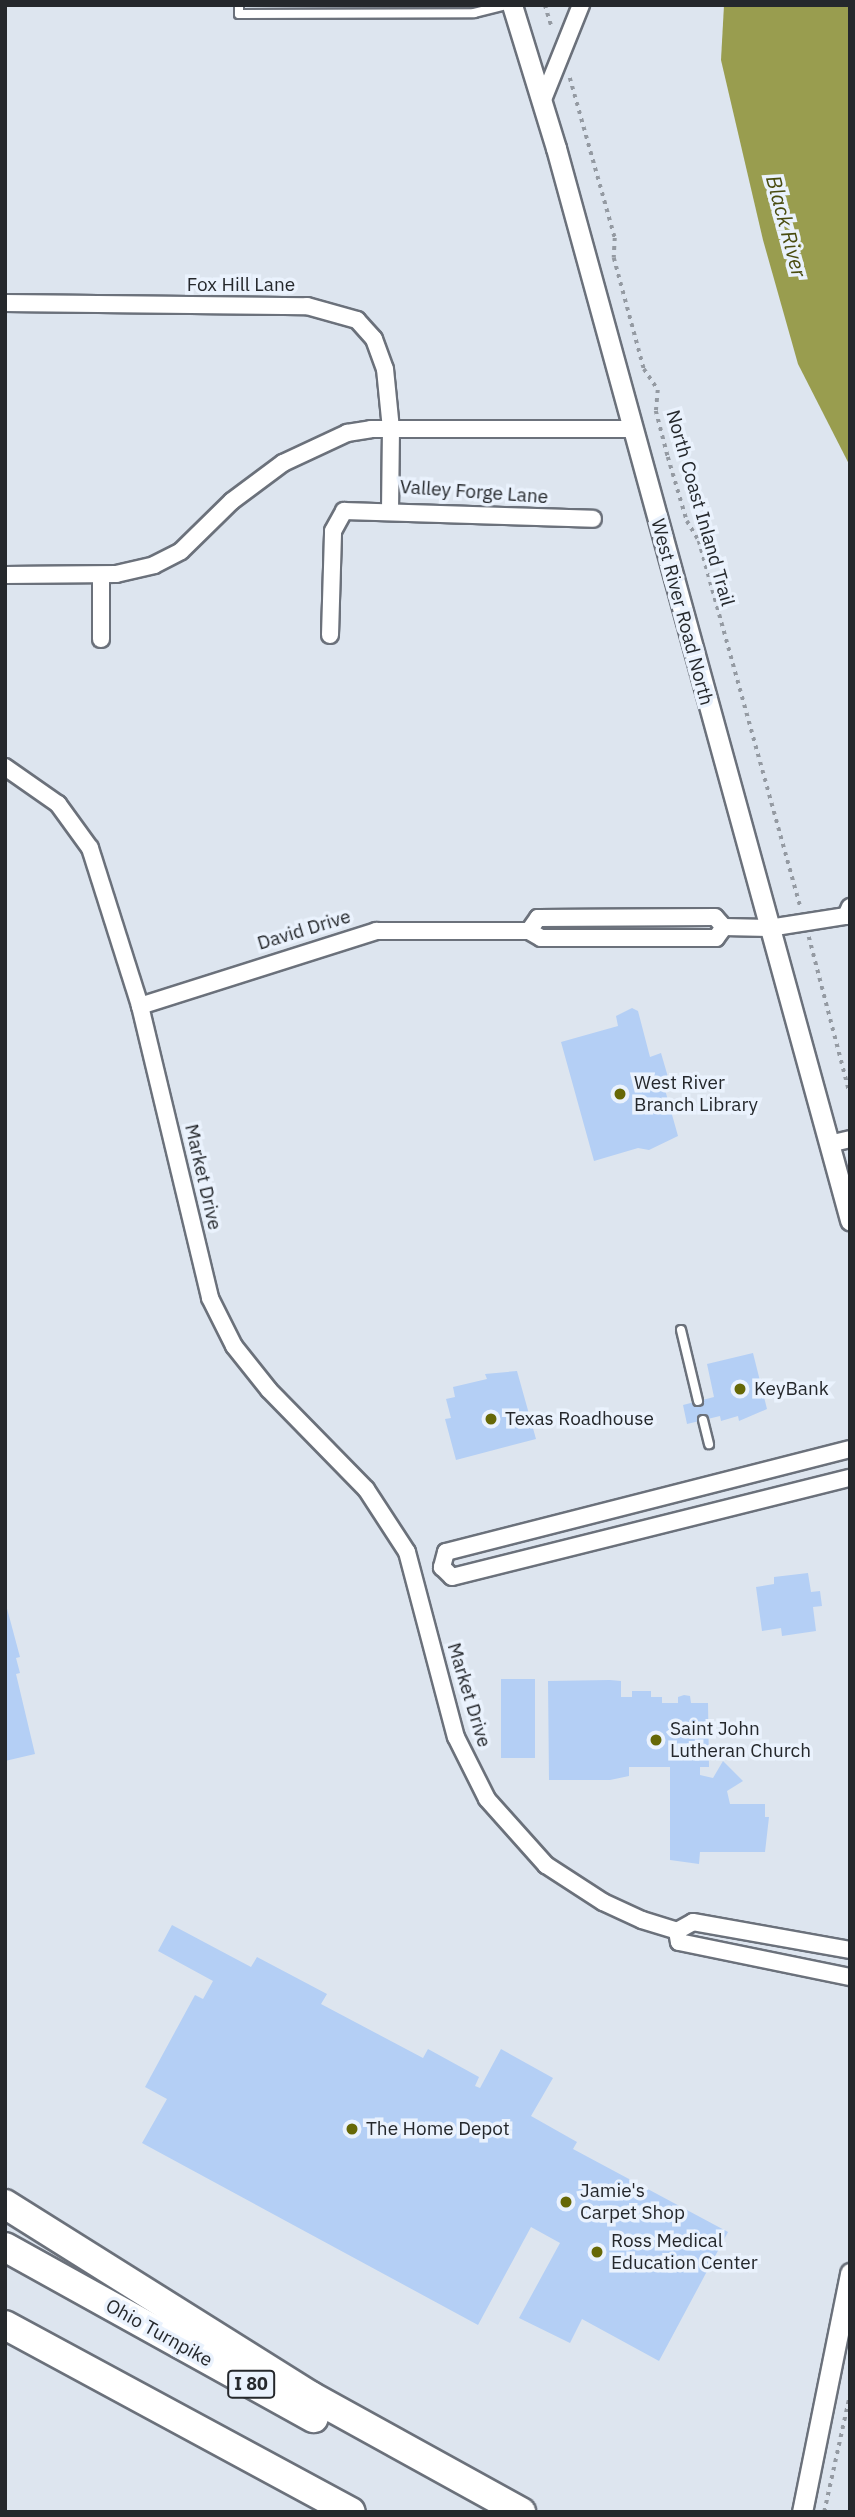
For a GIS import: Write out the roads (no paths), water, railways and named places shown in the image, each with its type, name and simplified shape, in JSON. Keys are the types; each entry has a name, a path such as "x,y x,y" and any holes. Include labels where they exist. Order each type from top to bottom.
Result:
{"highway":[{"path":"5,2204 311,2396 520,2512"},
{"name":"Ohio Turnpike","path":"5,2247 313,2418 501,2512"},
{"path":"5,2325 351,2512"}],"street":[{"name":"West River Road North","path":"509,5 542,102 850,1220"},
{"path":"542,102 581,5"},
{"path":"5,303 5,314"},
{"name":"Fox Hill Lane","path":"5,303 307,306 342,312 365,328 381,353 391,429"},
{"path":"5,575 101,575 137,570 181,551 232,501 310,448 348,433 391,429 632,429"},
{"name":"Valley Forge Lane","path":"391,429 390,509 593,519"},
{"path":"330,635 336,519 355,508 390,509"},
{"path":"101,575 101,639"},
{"name":"Market Drive","path":"5,767 58,804 90,848 140,1006 218,1313 234,1346 269,1390 366,1489 407,1552 456,1737 487,1799 546,1865 603,1902 677,1931 679,1942 850,1978"},
{"name":"David Drive","path":"140,1006 355,934 529,930 541,938 716,938 724,927 769,928 849,914"},
{"path":"829,1144 850,1139"},
{"path":"442,1567 446,1552 850,1449"},
{"path":"442,1567 452,1577 850,1478"},
{"path":"413,1574 442,1567"},
{"path":"677,1931 694,1922 850,1950"},
{"path":"802,2512 850,2273"}],"lane":[{"path":"239,5 239,14 474,13 509,5"},
{"path":"681,1330 698,1401"},
{"path":"703,1420 709,1444"}],"water":[{"name":"Black River","path":"724,5 850,5 850,466 798,364 763,240 721,60"}],"place":[{"name":"West River Branch Library","path":"620,1094"},
{"name":"KeyBank","path":"740,1389"},
{"name":"Texas Roadhouse","path":"491,1419"},
{"name":"Saint John Lutheran Church","path":"656,1740"},
{"name":"The Home Depot","path":"352,2129"},
{"name":"Jamie's Carpet Shop","path":"566,2202"},
{"name":"Ross Medical Education Center","path":"597,2252"}]}
